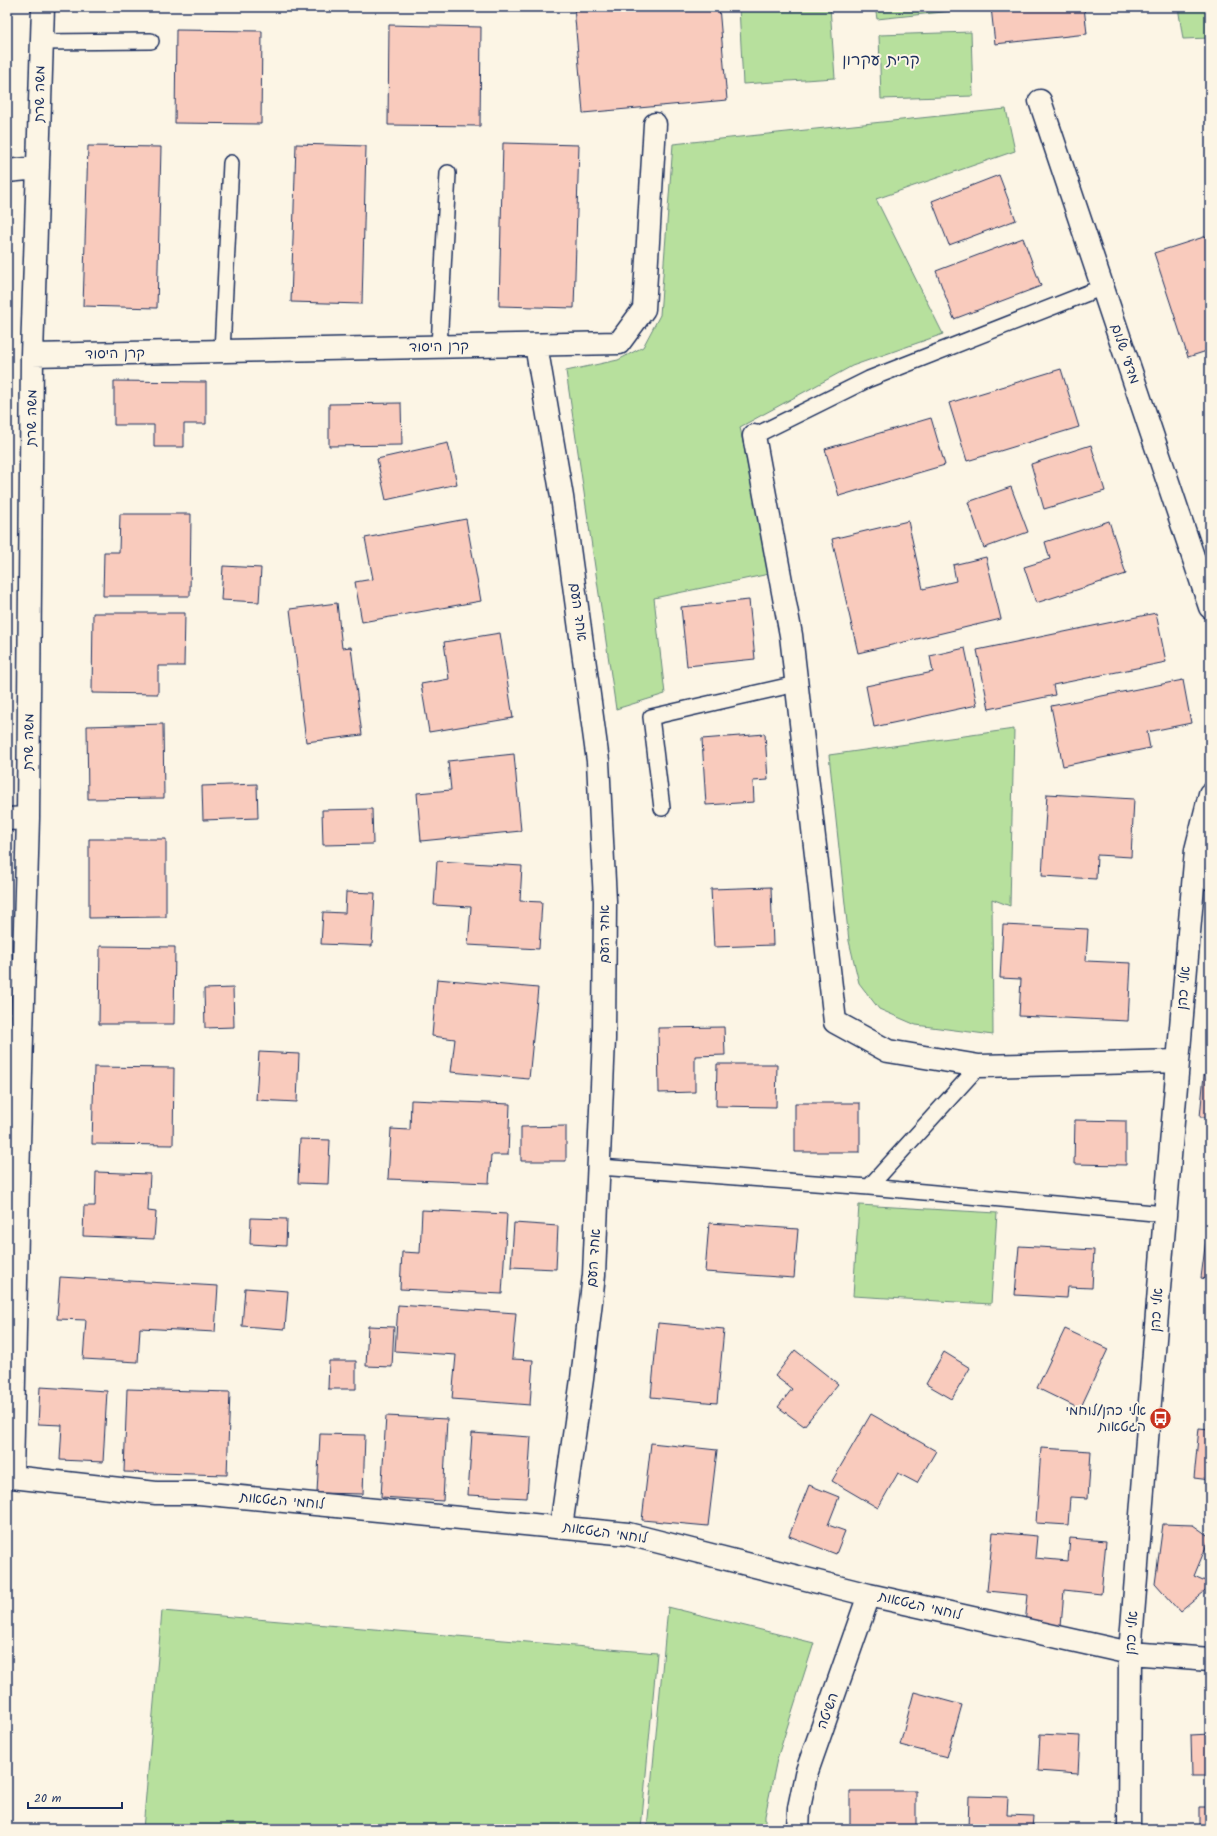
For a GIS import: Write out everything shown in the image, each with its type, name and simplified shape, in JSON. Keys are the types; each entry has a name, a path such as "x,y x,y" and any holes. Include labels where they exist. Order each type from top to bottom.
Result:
{"street":[{"name":"משה שרת","path":"10,1477 17,818 43,7"},
{"name":"מדעי שלום","path":"1040,101 1210,607"},
{"name":"קרן היסוד","path":"32,356 619,343 644,309 655,124"},
{"path":"7,171 38,168"},
{"name":"אחד העם","path":"536,345 562,497 598,761 605,901 604,1039 594,1275 582,1379 561,1527"},
{"path":"754,436 790,635 835,1022 888,1051 979,1066 1178,1061"},
{"name":"אלי כהן","path":"1129,1829 1130,1653 1178,1061 1202,880 1196,850 1210,794"},
{"name":"לוחמי הגטאות","path":"10,1477 156,1493 199,1493 628,1534 869,1595 1130,1653 1210,1658"},
{"name":"השיטה","path":"798,1829 799,1808 806,1774 869,1595"}],"lane":[{"path":"42,42 151,41"},
{"path":"222,352 231,163"},
{"path":"439,347 448,173"},
{"path":"754,436 869,379 1103,287"},
{"path":"662,808 651,717 796,684"},
{"path":"869,1187 979,1066"},
{"path":"599,1166 869,1187 1165,1214"}],"green space":[{"path":"739,7 830,7 835,78 743,84"},
{"path":"875,7 980,7 981,8 877,19"},
{"path":"1178,7 1210,7 1210,38 1183,39"},
{"path":"971,32 973,96 881,99 879,35"},
{"path":"1006,109 1015,151 876,199 943,334 852,366 740,427 769,574 654,598 665,694 616,709 566,371 618,360 643,347 660,315 673,144"},
{"path":"1014,729 1010,906 992,899 993,1035 916,1025 879,1009 859,983 849,941 829,755"},
{"path":"859,1205 997,1213 991,1304 853,1296"},
{"path":"668,1607 814,1643 777,1759 765,1816 765,1829 647,1829"},
{"path":"162,1611 657,1653 641,1829 143,1829"}],"building":[{"path":"574,7 719,7 727,100 583,113"},
{"path":"991,7 1084,7 1087,34 995,44"},
{"path":"389,25 481,27 480,126 388,125"},
{"path":"176,30 262,31 261,124 175,123"},
{"path":"503,143 579,145 574,308 499,306"},
{"path":"296,144 366,146 362,304 291,302"},
{"path":"88,146 161,147 157,308 83,306"},
{"path":"999,175 1016,220 949,245 932,201"},
{"path":"1210,235 1210,350 1188,357 1154,253"},
{"path":"1023,238 1041,286 954,319 936,271"},
{"path":"1061,369 1079,427 967,461 949,403"},
{"path":"114,381 206,382 206,424 184,424 184,447 154,447 154,425 114,425"},
{"path":"401,403 402,445 329,446 329,404"},
{"path":"931,418 945,465 839,496 825,449"},
{"path":"448,443 457,484 386,500 377,459"},
{"path":"1091,445 1105,491 1044,509 1031,464"},
{"path":"1011,487 1028,532 984,548 968,502"},
{"path":"120,514 191,514 190,596 103,596 104,552 119,552"},
{"path":"466,519 481,601 362,622 355,582 373,579 365,538"},
{"path":"908,521 923,589 956,581 953,565 986,557 1001,619 858,653 832,539"},
{"path":"1109,521 1126,574 1036,603 1024,567 1050,559 1045,542"},
{"path":"223,566 261,568 259,602 221,600"},
{"path":"749,600 755,659 687,666 681,607"},
{"path":"337,603 342,648 351,647 362,735 306,742 290,609"},
{"path":"93,613 185,613 184,666 158,666 158,694 92,693"},
{"path":"1156,613 1166,662 1053,685 1055,695 989,709 977,650"},
{"path":"500,633 513,718 429,732 421,684 449,679 444,642"},
{"path":"965,648 977,705 874,727 866,686 933,672 930,656"},
{"path":"1183,680 1191,723 1147,732 1150,748 1063,766 1051,706"},
{"path":"163,724 164,798 88,799 87,726"},
{"path":"765,734 768,780 753,781 754,802 706,805 702,739"},
{"path":"514,754 521,831 421,841 417,793 451,790 448,761"},
{"path":"257,784 258,818 203,820 202,786"},
{"path":"1047,794 1134,799 1131,857 1097,855 1096,879 1042,876"},
{"path":"372,809 373,844 323,845 322,810"},
{"path":"89,839 166,839 166,917 89,918"},
{"path":"437,861 522,866 520,901 542,902 539,949 468,945 471,907 434,905"},
{"path":"771,887 773,945 714,947 711,889"},
{"path":"346,892 375,893 372,946 321,944 323,912 345,913"},
{"path":"1003,925 1088,929 1086,961 1131,963 1128,1021 1019,1016 1021,979 1000,978"},
{"path":"100,946 175,947 174,1024 99,1024"},
{"path":"437,979 538,988 529,1079 451,1072 455,1039 432,1036"},
{"path":"233,988 234,1027 205,1028 204,989"},
{"path":"724,1027 725,1055 695,1056 695,1092 659,1093 658,1028"},
{"path":"259,1052 299,1054 297,1102 256,1100"},
{"path":"717,1064 777,1064 776,1107 716,1106"},
{"path":"94,1067 174,1068 173,1145 92,1144"},
{"path":"1204,1075 1210,1075 1210,1117 1200,1117"},
{"path":"411,1100 510,1104 508,1155 491,1155 489,1183 388,1179 391,1129 410,1130"},
{"path":"795,1103 860,1103 860,1152 795,1152"},
{"path":"1075,1120 1126,1121 1126,1165 1074,1164"},
{"path":"566,1126 566,1161 521,1161 521,1127"},
{"path":"300,1139 330,1140 328,1184 298,1183"},
{"path":"96,1172 150,1174 148,1211 156,1212 154,1239 83,1236 84,1206 95,1206"},
{"path":"422,1210 507,1214 502,1294 400,1289 402,1252 420,1253"},
{"path":"251,1218 287,1219 286,1246 250,1244"},
{"path":"514,1223 558,1226 556,1269 511,1267"},
{"path":"709,1223 798,1229 794,1278 705,1272"},
{"path":"1206,1239 1210,1239 1210,1280 1201,1278"},
{"path":"1019,1246 1094,1250 1092,1288 1068,1287 1067,1298 1015,1295"},
{"path":"60,1277 218,1286 215,1332 140,1328 138,1362 83,1359 86,1320 57,1319"},
{"path":"245,1288 288,1291 285,1329 242,1326"},
{"path":"398,1305 516,1313 512,1359 533,1360 530,1405 452,1399 456,1355 395,1351"},
{"path":"658,1323 724,1329 717,1403 651,1397"},
{"path":"368,1326 394,1327 392,1367 366,1366"},
{"path":"1065,1329 1108,1349 1080,1409 1037,1388"},
{"path":"795,1350 838,1384 804,1426 778,1407 792,1389 775,1376"},
{"path":"944,1352 970,1368 952,1399 926,1384"},
{"path":"329,1361 356,1361 356,1389 328,1389"},
{"path":"40,1387 107,1391 103,1462 60,1460 62,1425 38,1424"},
{"path":"127,1389 230,1392 227,1475 124,1472"},
{"path":"871,1414 936,1451 917,1483 898,1473 878,1508 832,1481"},
{"path":"386,1416 447,1419 443,1501 381,1497"},
{"path":"1199,1428 1210,1429 1210,1480 1194,1478"},
{"path":"472,1433 531,1437 527,1498 468,1495"},
{"path":"320,1434 365,1435 363,1494 317,1493"},
{"path":"651,1443 717,1450 708,1526 642,1520"},
{"path":"1041,1448 1091,1451 1088,1498 1070,1497 1068,1525 1036,1523"},
{"path":"809,1485 839,1497 828,1525 845,1531 836,1554 789,1536"},
{"path":"1163,1524 1193,1525 1210,1537 1194,1576 1210,1583 1210,1587 1180,1612 1155,1584"},
{"path":"993,1532 1037,1536 1035,1558 1068,1561 1070,1538 1106,1541 1101,1594 1064,1590 1061,1627 1025,1624 1028,1595 987,1591"},
{"path":"914,1692 962,1705 947,1757 900,1745"},
{"path":"1040,1734 1080,1736 1078,1774 1038,1771"},
{"path":"1210,1734 1210,1776 1192,1776 1191,1735"},
{"path":"850,1791 916,1791 916,1829 850,1829"},
{"path":"969,1796 1008,1797 1007,1815 1033,1816 1032,1829 968,1829"},
{"path":"1199,1807 1210,1807 1210,1829 1184,1829 1184,1827 1199,1827"}],"place":[{"name":"אלי כהן/לוחמי הגטאות","path":"1161,1419"}],"district":[{"name":"קרית עקרון","path":"881,60"}]}
